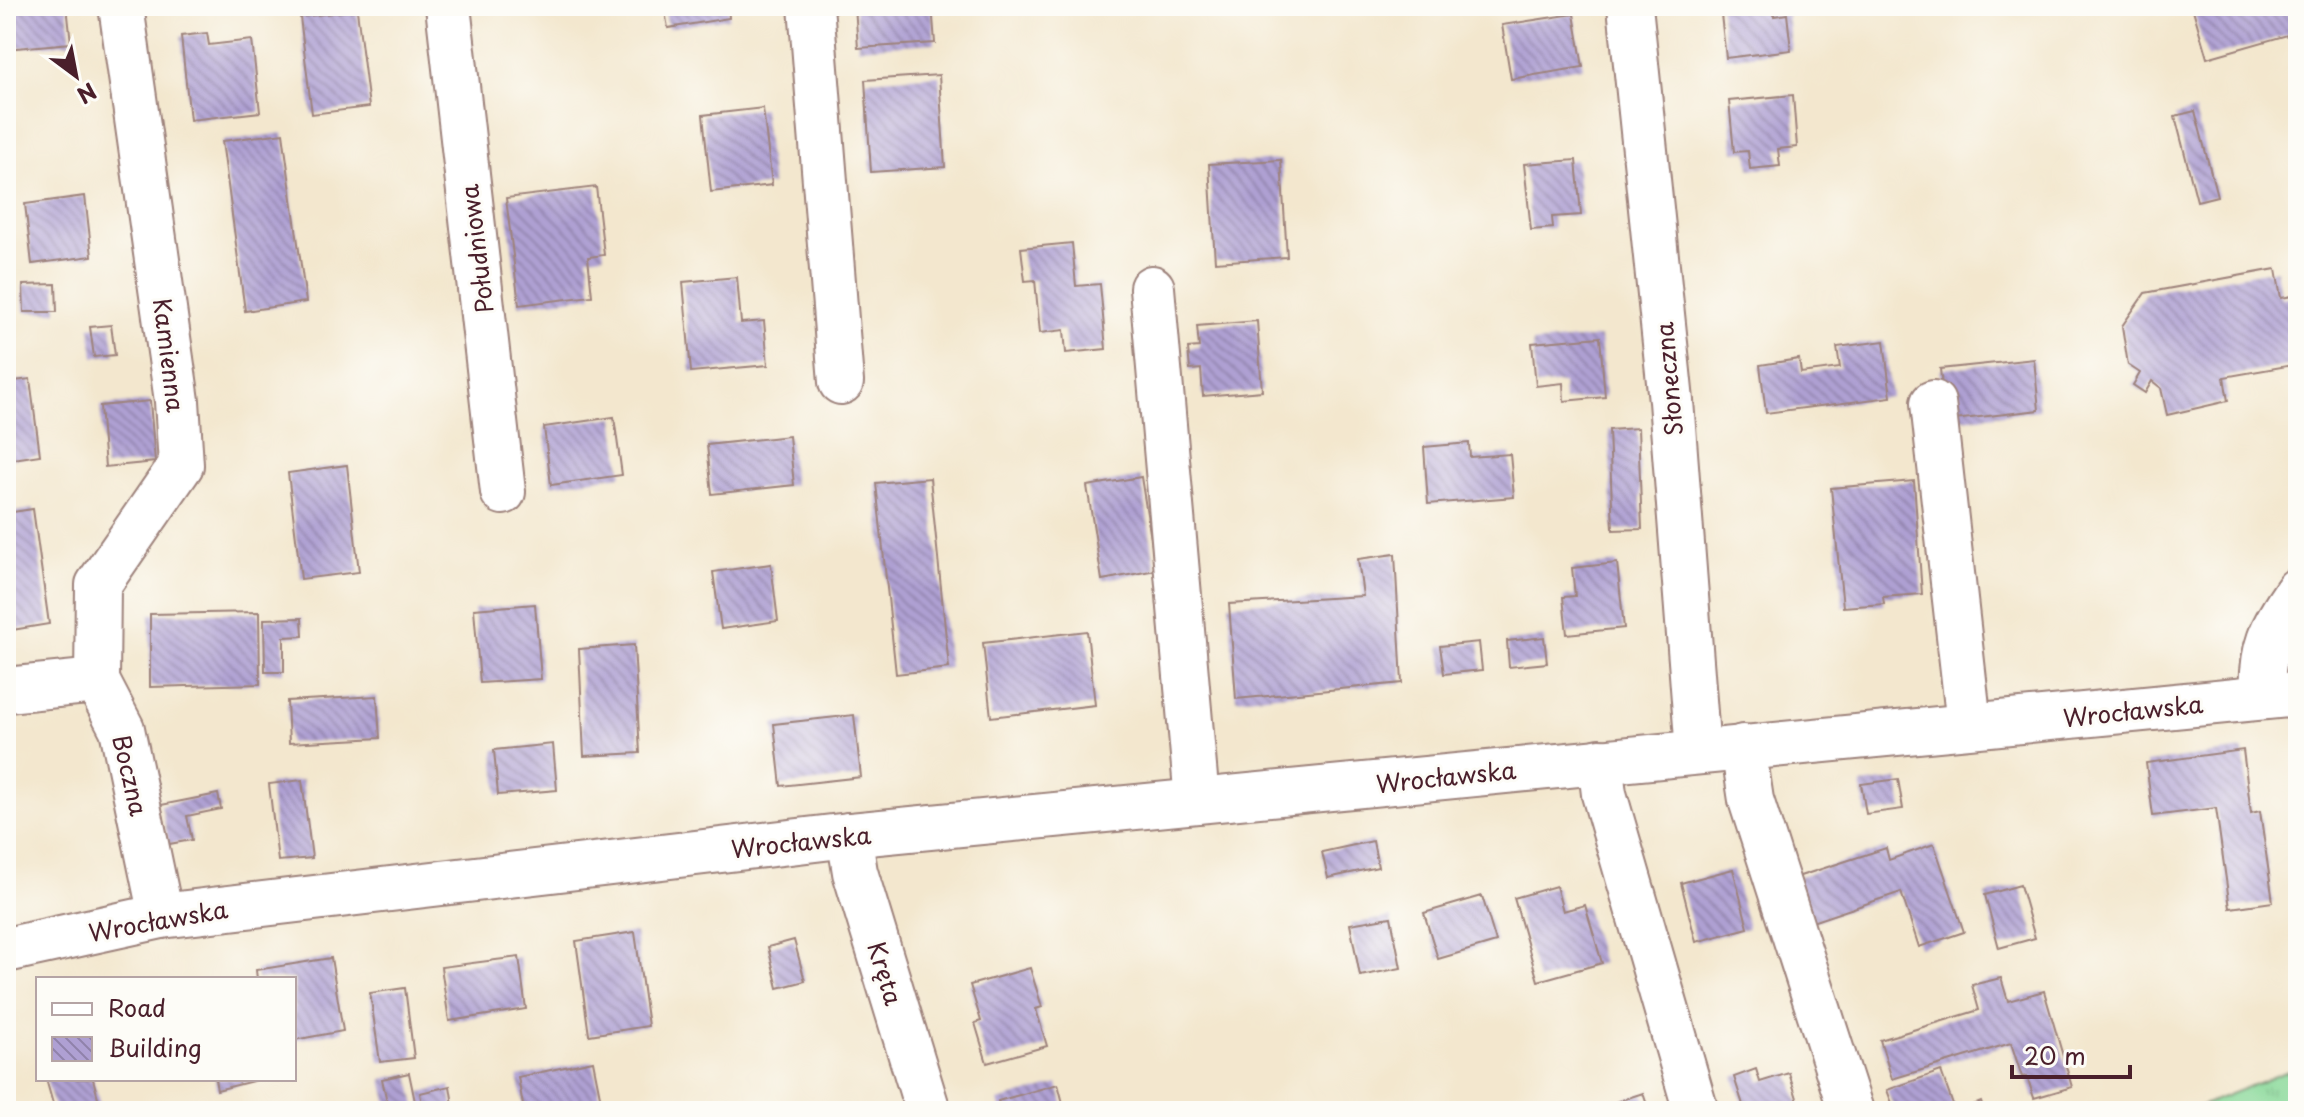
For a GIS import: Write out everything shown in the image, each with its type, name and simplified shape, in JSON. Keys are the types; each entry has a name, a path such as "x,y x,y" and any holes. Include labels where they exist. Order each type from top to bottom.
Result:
{"street":[{"name":"Kamienna","path":"97,681 98,585 181,465 177,401 121,6"},
{"name":"Południowa","path":"448,6 503,492"},
{"path":"811,6 841,382"},
{"name":"Słoneczna","path":"1630,6 1671,401 1698,752"},
{"path":"1152,288 1197,801"},
{"path":"1933,403 1969,725"},
{"path":"2280,695 2262,675 2268,639 2298,590"},
{"path":"6,690 97,681"},
{"name":"Boczna","path":"97,681 122,729 161,916"},
{"name":"Wrocławska","path":"6,950 161,916 849,835 2280,695"},
{"path":"1743,747 1751,800 1851,1111"},
{"path":"1600,761 1604,794 1696,1111"},
{"name":"Kręta","path":"849,835 855,872 928,1111"}],"green space":[{"path":"2298,1067 2298,1111 2188,1111"}],"building":[{"path":"6,6 67,6 71,43 6,49"},
{"path":"664,6 728,6 729,18 668,28"},
{"path":"855,6 932,6 935,43 858,48"},
{"path":"1241,6 1271,6 1272,8 1242,13"},
{"path":"1720,6 1773,6 1774,16 1787,14 1791,50 1726,58"},
{"path":"2192,6 2298,6 2298,32 2207,58"},
{"path":"357,10 369,107 312,114 300,17"},
{"path":"1574,14 1583,67 1511,79 1502,25"},
{"path":"207,33 209,45 252,40 260,112 190,120 181,36"},
{"path":"939,75 945,167 871,172 865,80"},
{"path":"1793,95 1797,147 1778,149 1780,166 1750,169 1748,151 1734,152 1729,101"},
{"path":"763,108 772,185 711,192 703,115"},
{"path":"2195,111 2217,196 2197,201 2175,116"},
{"path":"283,133 306,302 245,311 222,141"},
{"path":"1281,160 1287,257 1215,262 1209,164"},
{"path":"1576,160 1581,215 1552,217 1553,228 1531,230 1524,164"},
{"path":"596,187 604,255 588,257 592,296 519,305 506,198"},
{"path":"85,196 92,256 32,264 25,204"},
{"path":"1072,243 1076,286 1100,284 1106,349 1066,353 1064,330 1040,333 1035,280 1025,281 1021,248"},
{"path":"2276,269 2281,298 2298,295 2298,335 2289,336 2293,365 2224,377 2228,401 2167,415 2161,388 2152,381 2145,393 2133,385 2140,373 2128,365 2122,326 2145,293"},
{"path":"737,277 741,323 764,321 768,365 691,372 683,282"},
{"path":"56,284 57,312 24,312 23,285"},
{"path":"1257,321 1262,391 1203,396 1201,369 1190,370 1188,348 1199,347 1197,326"},
{"path":"111,325 115,355 94,357 90,327"},
{"path":"1600,337 1605,397 1564,401 1563,383 1536,386 1532,343"},
{"path":"1884,341 1891,397 1766,413 1760,365 1799,359 1801,373 1840,368 1837,347"},
{"path":"2034,359 2039,410 1946,421 1940,369"},
{"path":"30,379 40,455 6,460 6,382"},
{"path":"150,401 155,462 105,467 100,406"},
{"path":"614,417 622,475 551,485 544,427"},
{"path":"1638,428 1642,529 1613,530 1609,430"},
{"path":"789,436 794,485 712,494 707,445"},
{"path":"1469,443 1470,457 1510,454 1514,497 1428,504 1424,447"},
{"path":"347,465 359,572 301,579 288,473"},
{"path":"1141,477 1156,570 1102,580 1087,486"},
{"path":"930,478 949,668 896,674 876,483"},
{"path":"1914,481 1922,594 1883,597 1884,604 1843,607 1831,488"},
{"path":"33,509 49,624 6,631 6,513"},
{"path":"1395,554 1402,683 1236,699 1229,604 1363,596 1358,559"},
{"path":"1617,563 1624,628 1567,634 1563,597 1575,596 1572,568"},
{"path":"771,564 778,621 721,629 713,572"},
{"path":"535,604 541,679 480,683 474,609"},
{"path":"259,612 260,684 150,687 150,614"},
{"path":"302,618 303,636 284,637 284,672 265,672 264,619"},
{"path":"1087,631 1095,705 991,717 983,643"},
{"path":"1544,637 1547,663 1509,667 1507,641"},
{"path":"1479,642 1482,670 1444,674 1440,646"},
{"path":"634,645 640,753 584,756 579,649"},
{"path":"377,696 380,738 289,743 287,701"},
{"path":"854,715 861,777 781,786 774,724"},
{"path":"553,744 557,790 498,795 494,750"},
{"path":"2243,750 2251,813 2260,811 2273,902 2230,908 2216,808 2153,816 2146,763"},
{"path":"1898,779 1903,809 1866,814 1861,784"},
{"path":"302,780 312,858 278,861 269,784"},
{"path":"218,794 221,809 187,816 192,840 169,844 161,805"},
{"path":"1373,841 1378,867 1328,878 1322,852"},
{"path":"1934,844 1964,932 1919,947 1901,892 1812,922 1797,877 1886,848 1889,860"},
{"path":"1733,869 1748,928 1696,942 1681,883"},
{"path":"2020,885 2035,938 1999,948 1985,895"},
{"path":"1556,886 1563,911 1585,905 1602,963 1538,981 1514,898"},
{"path":"1482,896 1496,942 1438,959 1424,913"},
{"path":"1391,917 1401,968 1360,976 1350,924"},
{"path":"635,932 648,1026 589,1035 576,941"},
{"path":"794,940 805,981 778,988 768,947"},
{"path":"519,957 526,1009 449,1021 441,967"},
{"path":"331,958 343,1031 296,1040 296,977 257,977 256,970"},
{"path":"1030,968 1042,1007 1036,1009 1047,1046 987,1063 975,1023 981,1021 970,985"},
{"path":"2001,978 2008,1001 2044,991 2072,1087 2034,1098 2027,1076 2022,1077 2011,1043 1892,1079 1880,1040 1979,1010 1972,985"},
{"path":"405,988 414,1058 380,1062 370,993"},
{"path":"593,1061 603,1111 524,1111 518,1077"},
{"path":"1756,1069 1760,1082 1789,1073 1801,1111 1745,1111 1734,1077"},
{"path":"1941,1071 1955,1111 1895,1111 1887,1090"},
{"path":"409,1073 417,1111 389,1111 382,1079"},
{"path":"47,1081 94,1081 101,1109 55,1111"},
{"path":"215,1081 253,1081 217,1090"},
{"path":"1058,1084 1065,1111 1001,1111 998,1101"},
{"path":"450,1086 454,1111 423,1111 420,1093"},
{"path":"1643,1093 1649,1111 1591,1111 1591,1110"},
{"path":"1981,1102 1984,1111 1957,1111"}]}
